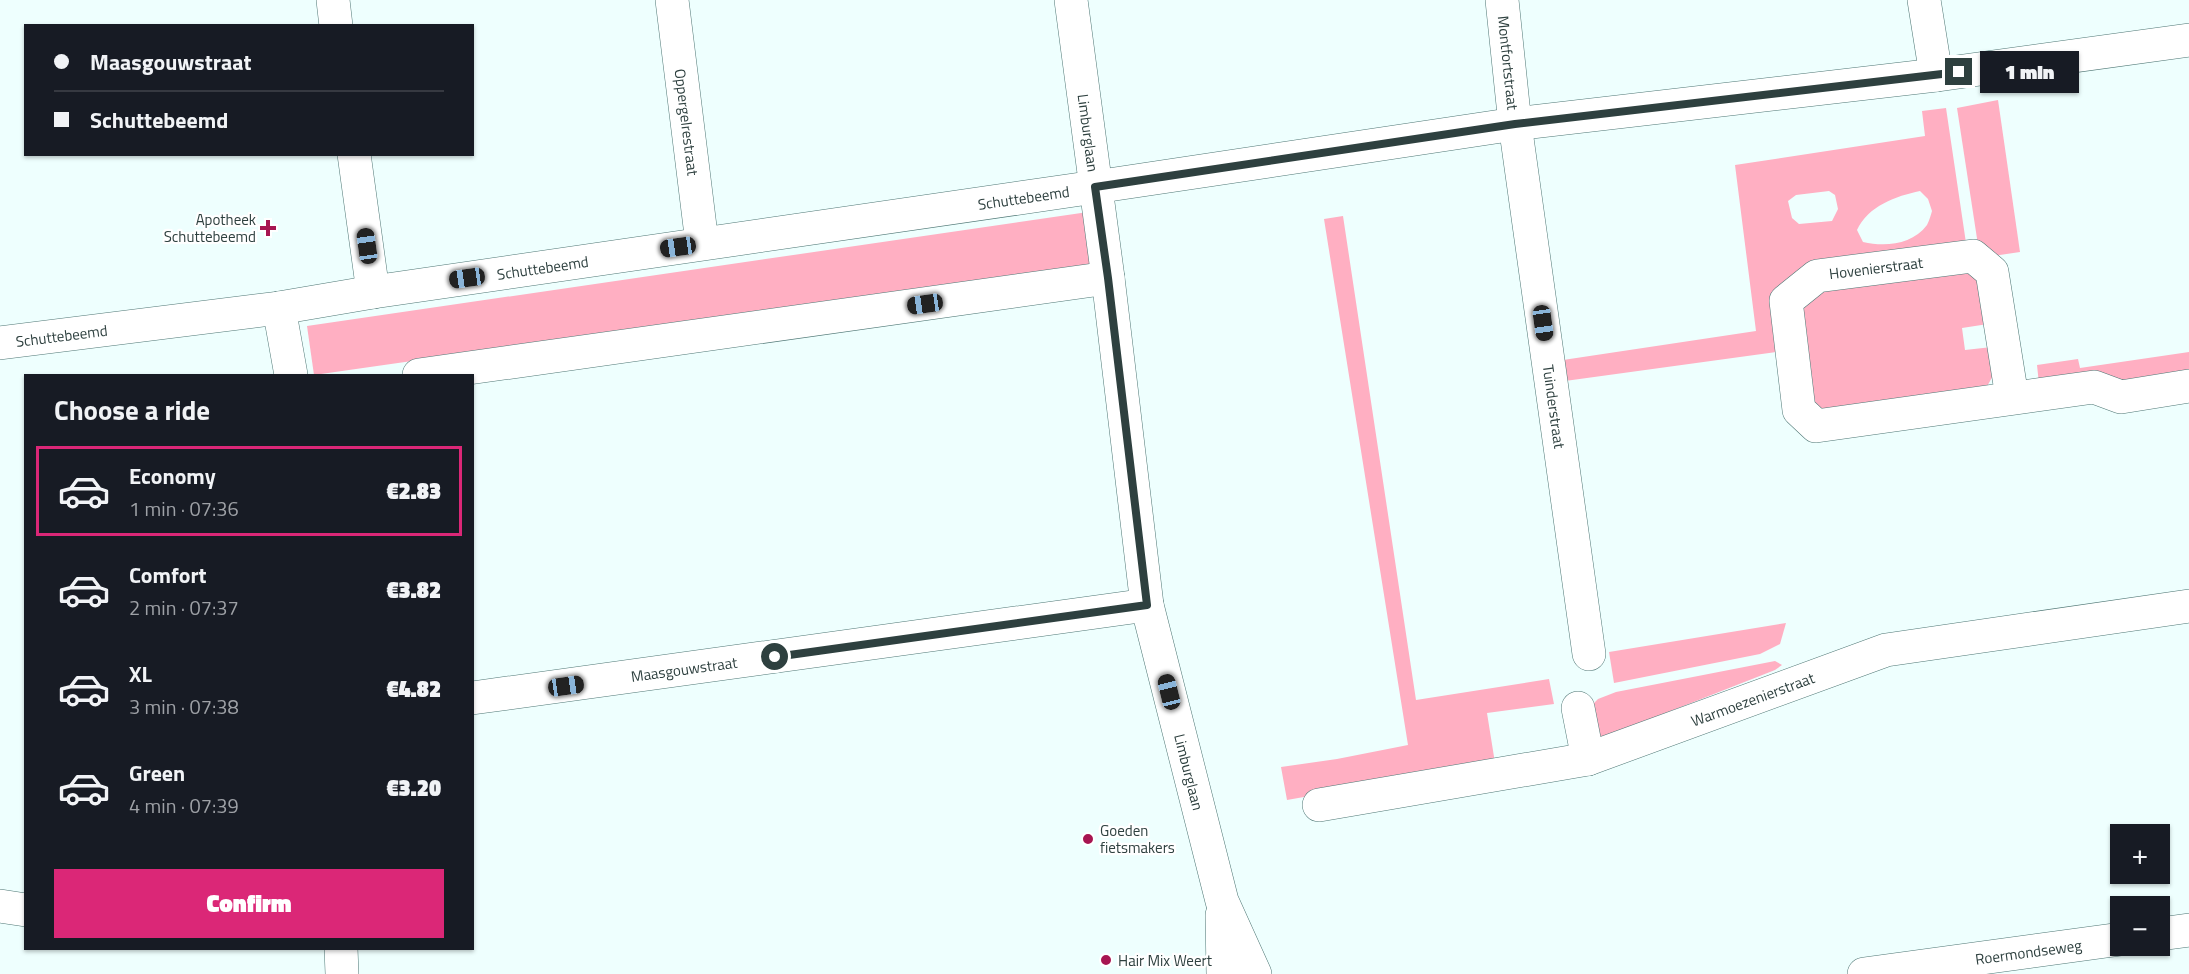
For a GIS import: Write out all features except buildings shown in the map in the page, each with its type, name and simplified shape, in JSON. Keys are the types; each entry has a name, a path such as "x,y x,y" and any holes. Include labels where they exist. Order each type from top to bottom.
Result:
{"street":[{"path":"333,0 336,24"},
{"name":"Oppergelrestraat","path":"672,0 702,243"},
{"name":"Limburglaan","path":"1071,0 1108,278 1147,605 1222,901 1255,974"},
{"name":"Montfortstraat","path":"1502,0 1515,124"},
{"path":"1924,0 1936,75"},
{"name":"Schuttebeemd","path":"0,343 279,308 374,291 1515,124 1936,75 2189,40"},
{"name":"Tuinderstraat","path":"1515,124 1588,654"},
{"path":"354,156 374,291"},
{"name":"Hovenierstraat","path":"2012,397 1992,272 1973,256 1817,276 1786,301 1799,410 1816,426 2094,387 2121,397 2189,386"},
{"path":"426,374 1108,278"},
{"path":"279,308 291,374"},
{"name":"Maasgouwstraat","path":"474,699 1147,605"},
{"name":"Warmoezenierstraat","path":"1319,805 1588,759 1886,650 2189,606"},
{"path":"1578,708 1588,759"},
{"name":"Limburglaan","path":"1222,901 1223,974"},
{"path":"0,906 24,910"},
{"path":"2170,933 2189,930"},
{"name":"Roermondseweg","path":"1864,974 2110,940"},
{"path":"341,950 342,974"}],"shaded area":[{"path":"1998,100 2020,252 1993,256 1978,245 1957,108"},
{"path":"1946,108 1966,243 1813,264 1783,351 1565,381 1563,360 1756,331 1735,165 1925,136 1922,111","holes":["1829,191 1835,195 1838,209 1832,221 1799,224 1792,218 1788,201 1796,195","1920,191 1928,199 1932,211 1927,225 1921,232 1898,243 1863,242 1857,230 1868,214 1892,199"]},
{"path":"1088,212 1094,264 321,374 314,374 307,326"},
{"path":"1343,216 1416,700 1549,679 1554,704 1487,713 1495,763 1287,800 1281,767 1408,745 1324,219"},
{"path":"1964,266 1981,275 1988,324 1962,328 1965,350 1992,347 1996,370 1984,392 1826,416 1805,401 1796,308 1822,285"},
{"path":"2189,352 2189,376 2121,386 2039,384 2037,365 2078,359 2080,368"},
{"path":"1786,623 1780,644 1760,654 1614,683 1609,652"},
{"path":"1775,661 1782,665 1775,670 1602,738 1597,735 1592,705 1598,699 1616,692"}],"place":[{"name":"Apotheek Schuttebeemd","path":"268,228"},
{"name":"Goeden fietsmakers","path":"1088,839"},
{"name":"Hair Mix Weert","path":"1106,960"}],"route":[{"path":"775,657 1147,605 1095,187 1515,124 1959,72"}]}
